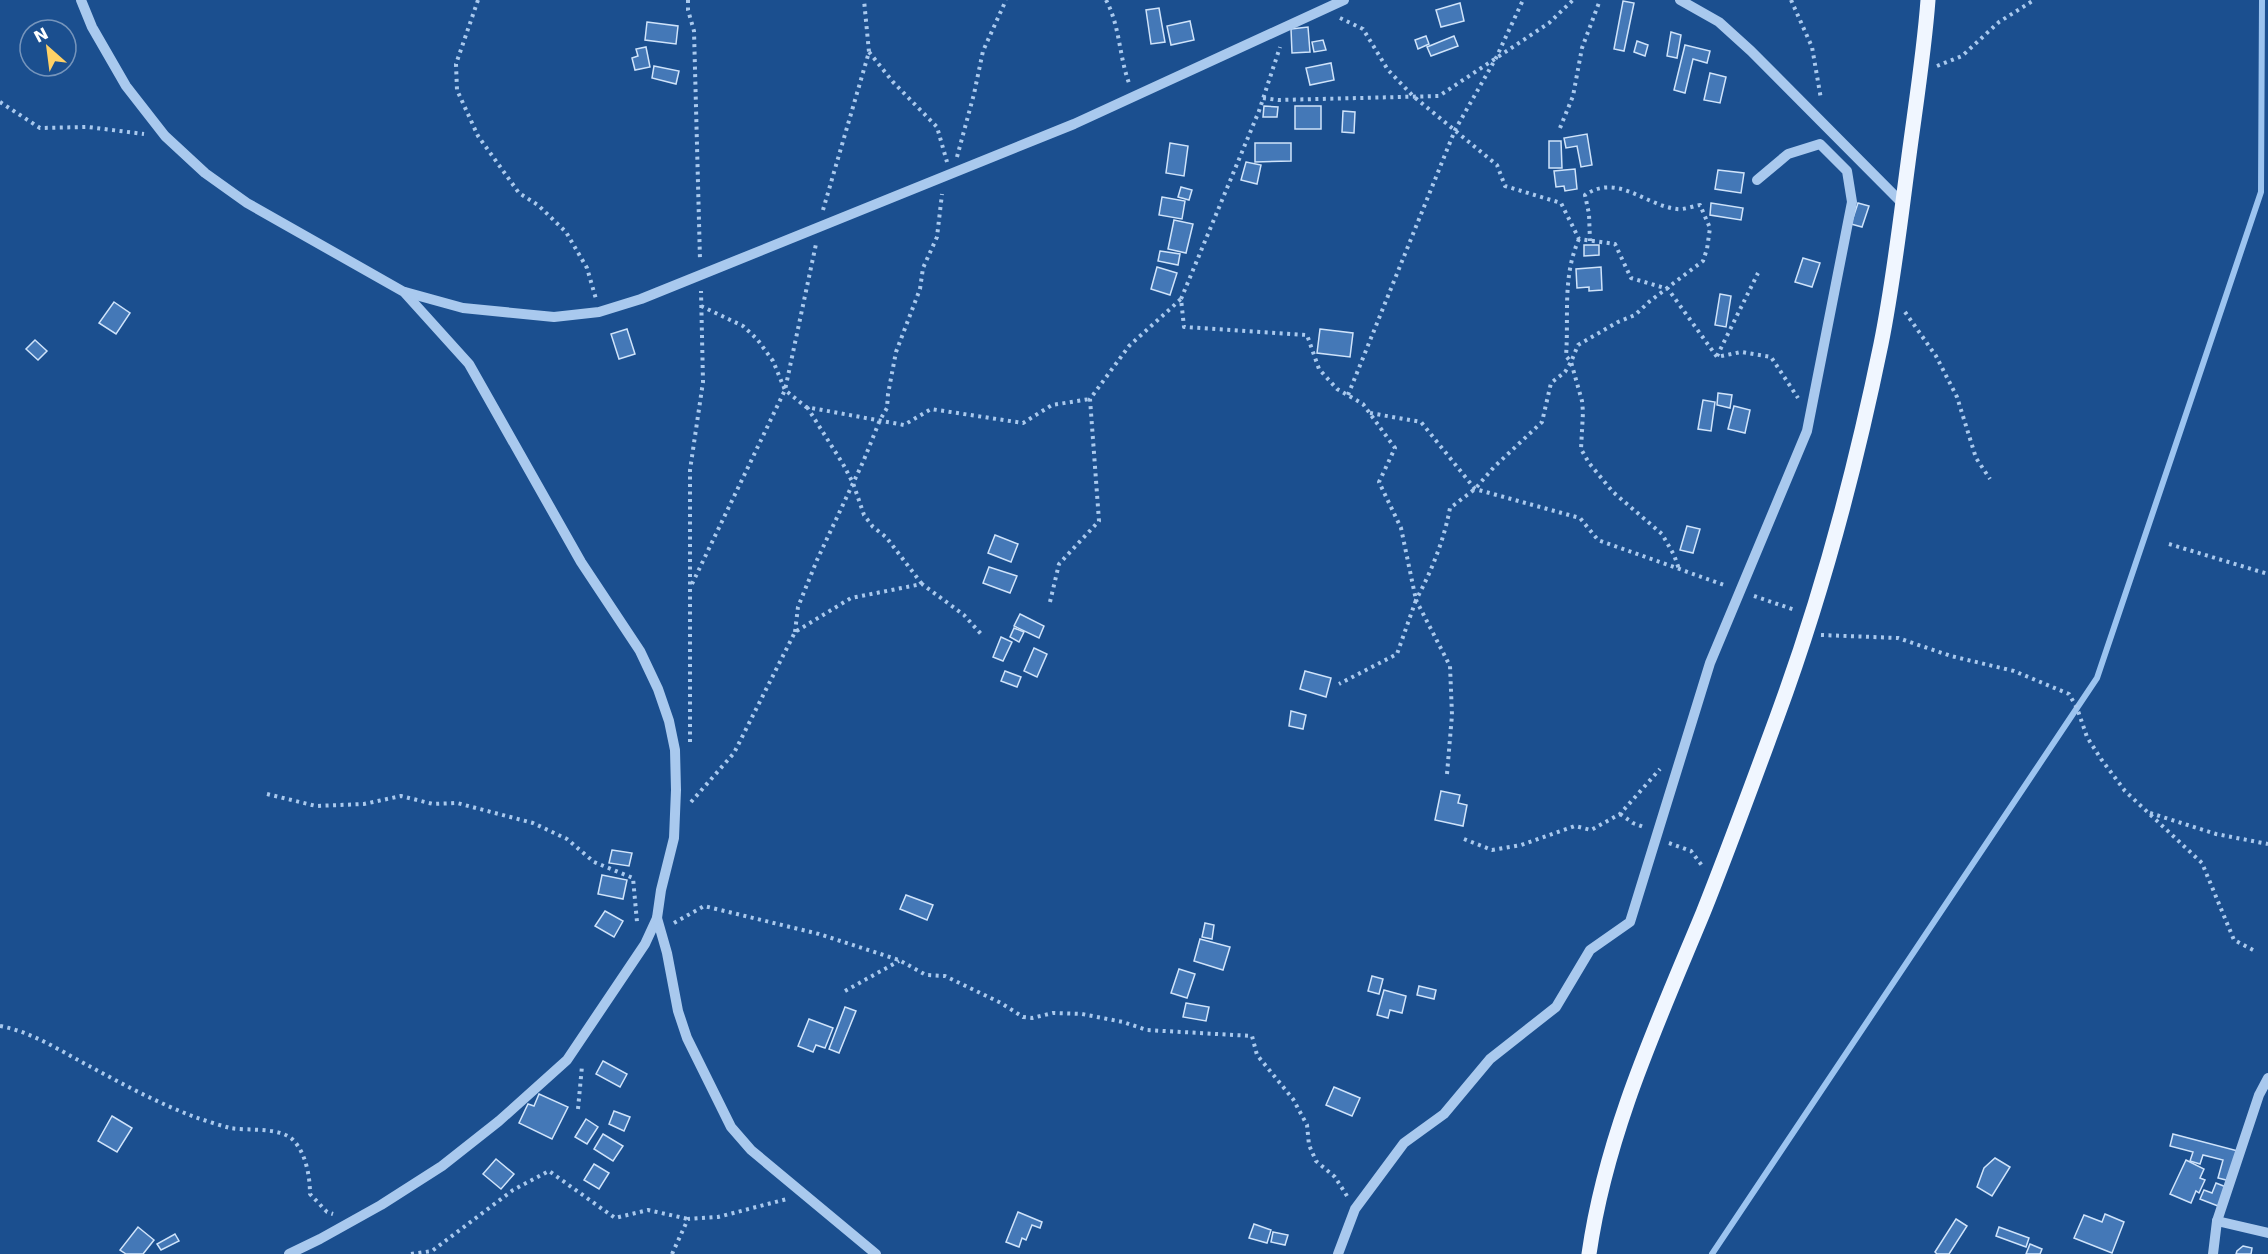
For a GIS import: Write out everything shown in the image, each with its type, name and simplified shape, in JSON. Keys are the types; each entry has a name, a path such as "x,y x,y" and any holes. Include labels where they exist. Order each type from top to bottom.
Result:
{"main road":[{"path":"1589,1254 1599,1193 1617,1131 1645,1051 1715,881 1778,713 1811,616 1847,496 1881,341 1889,293 1903,204 1928,0"}],"street":[{"path":"81,0 92,27 126,86 165,136 205,173 247,203 404,292 463,308 554,317 599,312 641,299 1074,124 1344,0"},
{"path":"1680,0 1719,22 1903,204"},
{"path":"1338,1254 1355,1209 1404,1143 1444,1114 1490,1059 1556,1007 1590,950 1630,922 1710,663 1807,431 1852,202 1847,171 1820,144 1788,154 1758,180"},
{"path":"289,1254 352,1222 442,1166 499,1121 567,1060 645,944 657,918 661,890 674,838 675,750 669,721 658,689 640,651 581,562 469,364 404,292"},
{"path":"657,918 668,953 678,1011 687,1038 731,1127 751,1149 876,1254"},
{"path":"2213,1254 2217,1221 2264,1096 2268,1078"},
{"path":"2217,1221 2268,1233"}],"path":[{"path":"478,0 456,64 457,90 478,136 519,192 538,205 566,232 587,268 599,312"},
{"path":"688,0 688,10 694,31 703,382 690,470 690,743"},
{"path":"690,587 785,390 819,227 869,52 864,0"},
{"path":"675,821 734,753 795,632 798,607 817,560 880,420 888,408 888,394 896,352 920,289 923,268 937,237 939,200 944,185 952,174 983,51 1006,0"},
{"path":"1106,0 1116,28 1125,72 1135,96"},
{"path":"1348,395 1455,130 1496,58 1523,0"},
{"path":"1263,98 1278,100 1439,96 1549,23 1573,0"},
{"path":"1560,128 1573,96 1582,48 1600,0"},
{"path":"1791,0 1812,47 1825,126"},
{"path":"1920,73 1962,56 1999,22 2034,0"},
{"path":"1318,12 1343,18 1363,29 1388,70 1413,96 1497,165 1505,186 1561,203 1579,239"},
{"path":"1050,602 1059,564 1099,521 1090,399 1129,346 1181,298 1263,98 1287,26"},
{"path":"869,52 893,82 938,127 945,158 952,174"},
{"path":"0,102 40,128 88,126 165,136"},
{"path":"1339,684 1397,654 1416,600 1433,568 1450,508 1475,489 1542,422 1551,383 1565,372 1572,362 1578,345 1635,315 1703,261 1710,228 1700,205 1679,210 1652,202 1623,189 1595,188 1585,195 1589,214 1590,241"},
{"path":"1579,239 1615,244 1631,278 1668,289 1717,357"},
{"path":"1579,239 1571,257 1565,314 1568,332 1566,356 1572,362 1583,412 1581,449 1612,492 1662,534 1674,555 1678,569"},
{"path":"1717,357 1758,273"},
{"path":"1889,293 1910,318 1936,356 1957,397 1976,458 1990,479"},
{"path":"1181,298 1184,327 1307,335 1319,369 1337,389 1364,404 1395,448 1379,482 1401,528 1416,600 1450,666 1452,715 1447,774"},
{"path":"701,306 743,326 757,339 773,361 785,390 806,407 853,483 864,515 873,527 886,537 922,584 964,615 981,634"},
{"path":"1717,357 1741,352 1771,357 1809,417"},
{"path":"806,407 904,425 931,409 1023,423 1052,405 1090,399"},
{"path":"1369,412 1421,422 1475,489 1581,518 1598,540 1811,616"},
{"path":"2169,544 2268,574"},
{"path":"795,632 851,598 922,584"},
{"path":"1805,634 1898,638 1951,656 2014,671 2069,694 2077,708 2087,737 2101,759 2125,791 2202,863 2234,940 2257,952"},
{"path":"1464,839 1492,850 1521,845 1575,826 1592,830 1620,814 1664,765"},
{"path":"691,790 691,802"},
{"path":"267,794 316,806 364,804 401,796 433,804 457,803 533,823 567,839 594,862 633,878 638,923 645,944"},
{"path":"2147,812 2216,834 2268,844"},
{"path":"1620,814 1633,823 1658,832 1670,844 1691,851 1715,881"},
{"path":"661,931 705,906 819,934 899,960 926,975 945,976 1023,1017 1032,1018 1053,1013 1082,1014 1123,1022 1148,1030 1252,1036 1257,1055 1293,1100 1306,1125 1309,1145 1316,1161 1335,1177 1355,1209"},
{"path":"845,992 899,960"},
{"path":"0,1026 12,1028 44,1042 195,1117 229,1127 278,1131 293,1140 303,1156 310,1177 310,1194 327,1212 352,1222"},
{"path":"578,1109 582,1065"},
{"path":"411,1254 432,1251 513,1190 549,1171 615,1218 648,1210 688,1219 718,1217 806,1195"},
{"path":"672,1254 688,1219"}],"building":[{"path":"1623,1 1634,3 1624,51 1614,49"},
{"path":"1460,3 1464,21 1441,27 1436,10"},
{"path":"1159,8 1165,42 1151,44 1146,10"},
{"path":"1190,21 1194,40 1171,45 1167,26"},
{"path":"647,22 678,26 676,44 645,40"},
{"path":"1308,27 1310,52 1292,53 1291,29"},
{"path":"1671,32 1681,35 1677,58 1667,56"},
{"path":"1426,36 1429,44 1418,49 1415,40"},
{"path":"1454,36 1458,46 1431,56 1427,47"},
{"path":"1323,40 1326,50 1314,52 1312,42"},
{"path":"1637,41 1648,45 1645,56 1634,52"},
{"path":"1685,45 1710,51 1707,63 1693,59 1685,93 1674,90"},
{"path":"646,47 650,67 635,70 632,58 638,56 636,49"},
{"path":"1331,63 1334,80 1310,85 1306,68"},
{"path":"654,66 679,71 676,84 652,78"},
{"path":"1710,73 1726,77 1720,103 1704,100"},
{"path":"1264,106 1278,107 1277,117 1263,117"},
{"path":"1295,106 1321,106 1321,129 1295,129"},
{"path":"1343,111 1355,112 1354,133 1342,132"},
{"path":"1587,134 1592,165 1581,167 1577,146 1566,148 1564,138"},
{"path":"1549,141 1561,141 1562,168 1549,168"},
{"path":"1170,143 1188,146 1184,176 1166,173"},
{"path":"1255,143 1291,143 1291,161 1255,162"},
{"path":"1246,162 1261,165 1257,184 1241,180"},
{"path":"1575,169 1577,189 1565,191 1564,186 1556,187 1554,171"},
{"path":"1718,170 1744,173 1741,193 1715,189"},
{"path":"1181,187 1192,190 1189,200 1178,197"},
{"path":"1162,197 1185,201 1182,219 1159,215"},
{"path":"1711,203 1743,208 1741,220 1710,215"},
{"path":"1858,203 1869,206 1862,227 1851,224"},
{"path":"1174,220 1193,224 1186,253 1168,249"},
{"path":"1584,245 1599,245 1599,255 1584,256"},
{"path":"1160,251 1180,254 1178,265 1158,261"},
{"path":"1803,258 1820,263 1812,287 1795,282"},
{"path":"1157,267 1177,273 1170,295 1151,289"},
{"path":"1601,267 1602,290 1589,291 1589,287 1577,288 1576,269"},
{"path":"1720,294 1731,296 1726,327 1715,325"},
{"path":"114,302 130,313 116,334 99,323"},
{"path":"627,329 635,354 619,359 611,334"},
{"path":"1320,329 1353,333 1350,357 1317,353"},
{"path":"35,340 47,351 38,360 26,349"},
{"path":"1718,393 1732,395 1730,408 1717,405"},
{"path":"1703,400 1715,402 1711,431 1698,429"},
{"path":"1734,406 1750,410 1745,433 1728,429"},
{"path":"1687,526 1700,529 1693,553 1680,550"},
{"path":"995,535 1018,544 1011,562 988,553"},
{"path":"989,567 1017,576 1010,593 983,583"},
{"path":"1020,614 1044,626 1039,638 1014,626"},
{"path":"1014,628 1024,632 1019,642 1010,637"},
{"path":"1001,637 1012,642 1003,661 993,657"},
{"path":"1034,648 1047,654 1037,677 1024,671"},
{"path":"1005,671 1021,677 1017,687 1001,681"},
{"path":"1305,671 1331,678 1326,697 1300,689"},
{"path":"1291,711 1306,715 1303,729 1289,726"},
{"path":"1441,791 1460,795 1458,803 1467,805 1463,826 1435,820"},
{"path":"612,850 632,853 629,866 609,863"},
{"path":"602,875 627,880 623,899 598,894"},
{"path":"906,895 933,905 927,920 900,909"},
{"path":"605,911 623,921 614,937 595,926"},
{"path":"1205,923 1214,925 1212,939 1202,937"},
{"path":"1200,939 1230,947 1223,970 1194,961"},
{"path":"1179,969 1195,974 1187,998 1171,993"},
{"path":"1372,976 1383,979 1379,994 1368,991"},
{"path":"1419,986 1436,990 1434,999 1417,995"},
{"path":"1384,990 1406,996 1402,1013 1390,1010 1388,1018 1377,1015"},
{"path":"1186,1003 1209,1007 1206,1021 1183,1017"},
{"path":"845,1007 856,1011 839,1053 829,1049"},
{"path":"809,1019 833,1028 825,1048 816,1045 813,1052 798,1046"},
{"path":"603,1061 627,1074 620,1087 596,1074"},
{"path":"1334,1087 1360,1098 1352,1116 1326,1105"},
{"path":"539,1094 568,1107 552,1139 519,1123 528,1104 534,1106"},
{"path":"614,1111 630,1117 624,1131 609,1124"},
{"path":"112,1116 132,1128 117,1152 98,1141"},
{"path":"586,1119 598,1127 587,1144 575,1137"},
{"path":"603,1134 623,1146 613,1161 594,1149"},
{"path":"2173,1134 2238,1151 2230,1181 2218,1178 2223,1160 2203,1155 2200,1164 2190,1161 2193,1152 2170,1146"},
{"path":"1995,1158 2010,1167 1992,1196 1977,1187 1984,1168"},
{"path":"496,1159 514,1174 501,1189 483,1174"},
{"path":"2186,1160 2204,1169 2200,1178 2205,1180 2199,1193 2196,1191 2191,1203 2170,1194"},
{"path":"594,1164 609,1173 599,1189 584,1180"},
{"path":"2216,1183 2226,1187 2218,1206 2200,1199 2204,1190 2212,1193"},
{"path":"1018,1212 1042,1222 1040,1228 1032,1225 1026,1240 1022,1238 1019,1247 1006,1242"},
{"path":"2105,1214 2124,1222 2112,1253 2074,1238 2084,1215 2102,1222"},
{"path":"1956,1219 1967,1226 1949,1254 1937,1254 1935,1252"},
{"path":"1254,1224 1271,1230 1267,1243 1249,1238"},
{"path":"138,1227 154,1240 143,1254 126,1254 120,1250"},
{"path":"1999,1227 2029,1238 2026,1247 1996,1236"},
{"path":"1273,1232 1288,1235 1285,1245 1271,1242"},
{"path":"175,1234 179,1241 161,1250 157,1244"},
{"path":"2030,1244 2042,1249 2040,1254 2026,1254"},
{"path":"2243,1246 2252,1248 2251,1254 2236,1254"}],"waterway":[{"path":"1712,1254 2097,678 2261,192 2262,0"}]}
